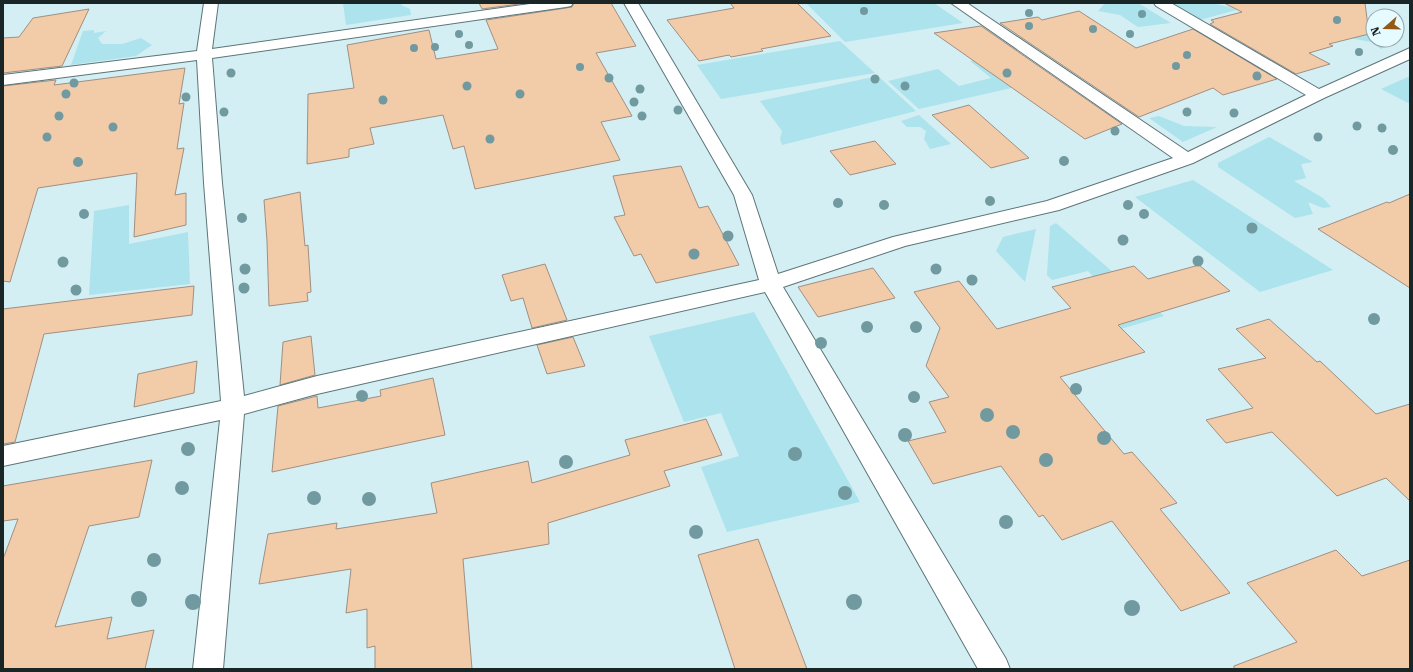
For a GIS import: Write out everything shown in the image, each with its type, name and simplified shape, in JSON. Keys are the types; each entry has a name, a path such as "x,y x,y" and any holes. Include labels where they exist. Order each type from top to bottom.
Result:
{"street":[{"path":"208,669 233,408 213,183 204,55 211,3"},
{"path":"3,80 204,55 566,3"},
{"path":"631,3 743,195 771,284 995,669"},
{"path":"958,3 1187,160"},
{"path":"1161,3 1318,95"},
{"path":"3,456 233,408 317,385 771,284 900,241 1052,206 1187,160 1318,95 1410,53"}],"shaded area":[{"path":"343,3 402,3 401,5 410,9 411,15 346,25"},
{"path":"806,3 934,3 963,23 845,42"},
{"path":"1105,3 1138,3 1171,23 1138,27 1120,15 1098,11"},
{"path":"1172,3 1211,3 1240,9 1200,20"},
{"path":"1334,3 1365,18 1365,41 1349,38"},
{"path":"94,30 94,33 106,31 98,38 102,44 122,44 141,38 152,45 136,56 71,65 83,31"},
{"path":"840,41 875,73 721,99 697,65"},
{"path":"990,57 1047,80 919,109 888,81 938,69 959,86 991,78 970,61"},
{"path":"878,76 916,111 782,145 780,139 782,131 760,101"},
{"path":"1410,76 1410,104 1381,89"},
{"path":"919,115 951,144 930,149 924,139 926,131 920,127 907,127 901,121"},
{"path":"1159,116 1184,126 1217,127 1183,142 1149,118"},
{"path":"1269,137 1313,162 1301,164 1306,178 1294,181 1323,198 1331,207 1323,208 1308,202 1313,214 1295,218 1218,167 1218,163"},
{"path":"1193,180 1333,270 1260,292 1135,197"},
{"path":"129,205 129,244 188,232 190,284 89,295 94,211"},
{"path":"1056,223 1164,316 1101,335 1122,308 1088,271 1052,280 1047,275 1050,226"},
{"path":"1036,229 1025,282 996,251 1003,237"},
{"path":"754,312 860,502 727,532 701,467 739,456 721,413 684,422 649,336"}],"building":[{"path":"479,3 526,3 482,9"},
{"path":"574,3 611,3 636,46 596,53 632,116 601,122 620,160 475,189 464,146 453,149 443,115 370,128 374,144 349,149 349,157 307,164 308,94 354,88 347,45 429,30 436,59 498,49 486,20 572,7"},
{"path":"730,3 797,3 831,36 761,49 763,51 731,57 729,55 699,61 667,20 734,8"},
{"path":"1224,3 1365,3 1365,35 1329,44 1333,46 1309,53 1330,64 1296,74 1210,24 1214,22 1211,20 1242,12"},
{"path":"89,9 62,66 3,73 3,38 19,37 33,18"},
{"path":"1079,11 1136,48 1193,29 1277,79 1223,95 1213,88 1139,117 1000,23 1038,17 1042,20"},
{"path":"981,26 1122,124 1085,139 934,33"},
{"path":"185,68 179,104 184,103 177,149 184,148 175,195 186,193 186,225 134,237 137,173 38,188 10,282 3,281 3,86 56,80 54,85"},
{"path":"969,105 1029,158 991,168 932,115"},
{"path":"875,141 896,164 850,175 830,151"},
{"path":"681,166 699,208 708,206 739,265 656,283 641,254 634,256 614,217 625,215 613,176"},
{"path":"300,192 305,246 308,245 311,292 307,293 308,301 269,306 264,200"},
{"path":"1410,194 1410,288 1318,229 1387,202 1389,203"},
{"path":"545,264 567,320 532,328 523,298 511,301 502,275"},
{"path":"1199,265 1230,291 1118,325 1145,352 1060,377 1124,454 1132,452 1177,503 1160,509 1230,593 1181,611 1112,521 1062,540 1043,515 1039,517 1001,466 933,484 908,441 946,432 929,402 949,397 926,366 940,328 914,292 959,281 997,329 1071,308 1052,287 1134,266 1148,279"},
{"path":"873,268 895,298 818,317 798,287"},
{"path":"194,286 192,315 44,334 15,442 3,444 3,309"},
{"path":"1269,319 1317,362 1320,361 1376,414 1410,404 1410,501 1386,478 1337,496 1272,432 1226,443 1206,420 1253,408 1218,369 1266,358 1236,329"},
{"path":"311,336 315,375 280,385 283,342"},
{"path":"573,337 585,366 547,374 537,345"},
{"path":"197,361 194,393 134,407 138,374"},
{"path":"433,378 445,435 272,472 278,406 317,396 318,408 381,396 380,390"},
{"path":"706,419 722,455 664,471 670,486 548,523 549,544 463,559 472,669 375,669 375,646 367,648 367,609 346,613 351,569 259,584 268,534 337,523 336,529 437,513 431,483 528,461 532,483 630,455 625,440"},
{"path":"152,460 139,517 89,526 55,627 112,617 107,639 154,630 145,669 3,669 3,559 18,519 3,521 3,486"},
{"path":"758,539 807,669 735,669 698,555"},
{"path":"1336,550 1362,576 1410,560 1410,669 1234,669 1234,666 1297,642 1247,583"}]}
